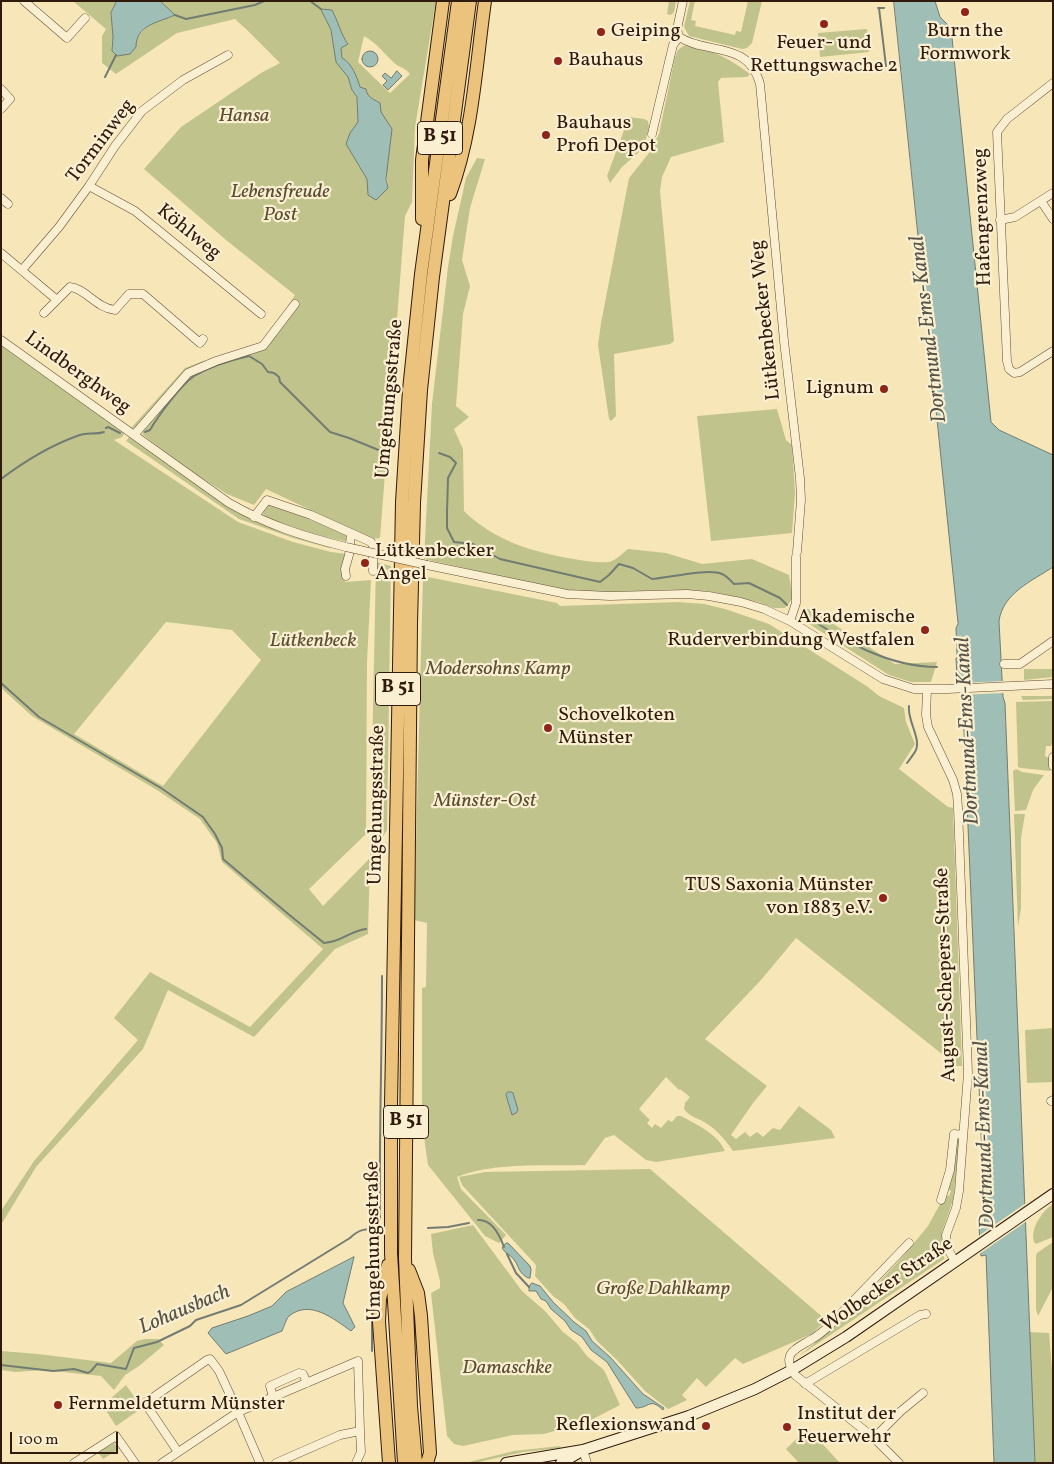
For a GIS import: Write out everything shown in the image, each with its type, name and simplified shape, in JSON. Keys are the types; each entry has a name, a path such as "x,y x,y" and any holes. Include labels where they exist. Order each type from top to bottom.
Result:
{"highway":[{"name":"B 51","path":"421,274 422,160 443,1"},
{"name":"Umgehungsstraße","path":"404,1463 391,1253 402,502 409,390 421,274 458,1"},
{"name":"Umgehungsstraße","path":"416,1463 411,1406 405,1258 410,643 414,503 421,390 433,277 470,1"},
{"name":"B 51","path":"442,215 460,167 469,121 485,1"},
{"path":"389,1463 379,1322 380,1299 391,1253"},
{"path":"405,1258 418,1294 421,1316 429,1458 440,1463"}],"main road":[{"name":"Wolbecker Straße","path":"506,1463 583,1450 730,1401 792,1370 846,1337 1053,1194"},
{"name":"Wolbecker Straße","path":"562,1463 583,1450"}],"street":[{"path":"24,1 66,38 85,18"},
{"path":"652,134 673,46 679,37 677,29 683,1"},
{"name":"Lütkenbecker Weg","path":"679,37 688,42 732,52 753,68 760,84 800,478 801,500 796,603 790,621"},
{"name":"Torminweg","path":"22,270 59,227 90,186 115,146 142,111 183,80 228,55"},
{"name":"Hafengrenzweg","path":"1053,83 1006,119 997,132 1005,347 1010,369 1014,373 1026,369 1053,351"},
{"path":"1,89 10,99 1,109"},
{"name":"Köhlweg","path":"90,186 135,210 261,314"},
{"path":"1000,220 1015,217 1053,193"},
{"path":"1,198 8,204"},
{"path":"1041,201 1053,219"},
{"path":"1,252 57,300"},
{"path":"44,313 66,289 73,287 105,309 115,310 129,294 142,294 200,343 203,339"},
{"name":"Lindberghweg","path":"134,435 188,373 216,361 263,346 294,304"},
{"name":"Lindberghweg","path":"1,340 208,489 254,517 306,537 427,565 567,594 709,596 741,602 764,609 790,621"},
{"path":"254,517 267,500 311,515 371,542 373,546 373,571"},
{"path":"346,576 345,569 349,555 350,533"},
{"path":"790,621 883,679 901,686 926,690 1053,684"},
{"path":"1004,664 1020,664 1053,641"},
{"name":"August-Schepers-Straße","path":"926,690 928,726 953,780 957,794 968,1073 957,1202 946,1235 947,1247 955,1262"},
{"path":"1053,757 1053,766"},
{"path":"941,1200 950,1170 954,1134 964,1135"},
{"name":"Wolbecker Straße","path":"792,1370 790,1365 792,1351 813,1339 828,1327 909,1243"},
{"name":"Wolbecker Straße","path":"805,1384 920,1315 926,1314"},
{"path":"178,1452 145,1403 210,1359 219,1370 260,1463"},
{"path":"162,1463 238,1412 358,1361 361,1452 356,1463"},
{"path":"792,1370 805,1384 874,1438 899,1463"},
{"path":"273,1397 270,1386 299,1373 303,1374 307,1383"},
{"path":"874,1438 901,1411 923,1393"},
{"path":"276,1463 340,1435 360,1431"},
{"path":"74,1463 116,1436 135,1463"},
{"path":"583,1450 587,1463"}],"green space":[{"path":"73,1 117,1 111,13 112,51 134,40 166,6 160,1 436,1 415,127 412,202 405,216 380,538 372,539 266,489 254,505 227,494 189,470 143,435 142,429 190,375 205,367 260,349 295,295 226,240 144,169 181,127 261,73 280,63 235,19 177,33 116,74 102,63 102,36 106,29","holes":["321,9 348,43 341,48 342,58 356,76 360,88 380,103 388,188 368,195 367,179 346,144 358,122 357,97 352,90 348,77 336,62 331,30","364,36 410,74 390,93 358,62"]},
{"path":"669,1 676,1 674,12 671,15 667,14"},
{"path":"690,1 695,1 691,20 696,21 695,26 735,35 736,31 741,32 748,1 762,1 752,43 747,48 742,49 689,36 684,27"},
{"path":"867,29 869,52 820,57 818,33"},
{"path":"683,46 710,51 735,63 750,74 747,77 721,78 718,82 724,142 671,157 662,177 660,191 674,341 670,344 614,354 616,416 611,421 609,419 598,345 601,323 629,178 649,153 659,134 675,57 678,50"},
{"path":"629,117 648,121 649,127 645,143 638,153 622,167 610,183 607,176"},
{"path":"477,158 485,159 470,208 462,260 470,286 463,314 456,406 469,417 454,429 463,449 464,511 501,538 543,553 578,560 609,562 628,549 666,553 702,564 752,559 789,575 793,598 785,608 774,608 759,602 709,591 606,592 564,590 424,559 432,404 448,267 466,178"},
{"name":"Lütkenbeck","path":"1,344 123,431 122,437 114,440 238,522 293,542 346,554 343,568 345,582 371,580 367,662 366,834 309,889 323,906 370,858 368,934 335,949 254,1037 168,990 143,1049 36,1167 1,1225 1,1211 34,1161 138,1040 114,1018 150,972 250,1027 323,949 222,862 217,843 200,819 157,790 32,716 1,688","holes":["166,622 232,630 261,660 163,786 74,734"]},
{"path":"206,360 188,371 135,428 131,428 185,368"},
{"path":"777,409 786,440 792,445 795,493 792,533 711,541 697,416"},
{"path":"130,436 239,513 263,524 332,546 329,548 293,538 239,519 126,441"},
{"path":"269,505 276,505 342,533 348,536 348,542 313,534 266,518 263,514 264,508"},
{"path":"376,562 391,566 387,830 370,858"},
{"path":"423,576 557,603 560,606 679,602 704,604 725,609 769,624 868,687 879,696 904,708 906,722 915,744 899,769 948,807 953,808 962,1066 957,1066 796,938 761,980 705,1039 767,1086 731,1135 736,1139 745,1132 750,1137 757,1132 763,1137 773,1128 780,1130 799,1106 831,1130 835,1138 733,1151 712,1128 684,1109 685,1103 690,1097 679,1090 666,1077 639,1109 650,1120 647,1123 652,1128 655,1124 661,1128 668,1120 672,1122 677,1116 681,1116 712,1134 725,1151 656,1162 646,1160 614,1135 605,1138 585,1165 503,1167 471,1172 457,1177 461,1189 506,1235 499,1243 485,1236 428,1165 422,1123 422,988 426,987 427,923 414,920"},
{"path":"804,608 812,610 895,664 937,662 931,682 911,682 889,675 803,620"},
{"path":"1024,669 1053,669 1053,677 1024,680"},
{"path":"1021,696 1053,696 1053,699 1023,700"},
{"path":"1053,701 1053,740 1051,746 1046,746 1045,756 1049,758 1050,771 1018,767 1016,702"},
{"path":"1016,769 1022,772 1044,775 1033,790 1026,810 1015,811 1013,771"},
{"path":"1014,814 1025,814 1021,838 1021,908 1018,927"},
{"path":"1053,1028 1053,1082 1027,1083 1025,1030"},
{"path":"960,1136 953,1200 942,1232 944,1259 799,1356 847,1316 899,1261 928,1226 945,1195 949,1196 951,1191 947,1189 956,1138"},
{"name":"Große Dahlkamp","path":"650,1169 826,1320 812,1334 743,1364 735,1358 706,1387 697,1378 682,1395 687,1400 668,1409 645,1391 597,1341 589,1329 575,1318 564,1304 553,1296 535,1276 536,1265 462,1185 459,1177 485,1172"},
{"path":"1053,1204 1053,1237 1036,1244 1033,1237 1035,1226 1045,1211"},
{"name":"Damaschke","path":"473,1225 522,1291 545,1311 563,1332 577,1343 587,1356 604,1370 620,1405 587,1422 544,1434 513,1435 463,1446 454,1444 447,1436 431,1293 440,1288 440,1281 433,1253 431,1234"},
{"path":"1053,1242 1053,1287 1038,1316 1036,1309 1036,1256 1037,1253"},
{"path":"1029,1332 1049,1333 1053,1382 1053,1463 1035,1463"},
{"path":"158,1339 164,1345 125,1375 114,1390 101,1376 44,1370 15,1372 1,1370 1,1351 111,1363 137,1341"},
{"path":"126,1385 142,1408 116,1426 105,1409 110,1399"},
{"path":"808,1428 840,1463 799,1463 786,1449"},
{"path":"114,1443 119,1449 103,1459 98,1452"},
{"path":"560,1446 561,1448 523,1452 474,1463 465,1463 514,1451"}],"water":[{"path":"117,1 160,1 175,15 144,29 137,40 136,47 130,54 117,56 112,51 111,13"},
{"name":"Dortmund-Ems-Kanal","path":"894,1 935,1 940,17 951,28 991,422 999,430 1053,455 1053,567 1012,595 1002,611 999,621 1003,697 1005,703 1035,1463 994,1463 986,1255 981,1256 979,1227 985,1226 962,677 957,677 956,658 960,658 957,655 956,628 958,624"},
{"path":"321,9 332,10 348,44 341,48 342,58 346,60 356,75 360,87 366,89 369,96 380,103 381,112 392,129 386,179 388,188 376,200 368,195 367,179 346,144 350,133 358,122 357,97 352,90 348,77 336,62 331,30"},
{"path":"367,51 373,51 378,56 376,65 367,67 362,62 362,56"},
{"path":"397,71 402,76 388,90 383,85 387,81 382,76 385,73 391,78"},
{"path":"508,1092 513,1093 518,1110 512,1115 506,1095"},
{"path":"508,1243 530,1266 530,1278 522,1274 514,1259 502,1248"},
{"path":"354,1257 343,1303 355,1327 351,1331 329,1316 305,1309 289,1316 282,1331 226,1354 208,1333 212,1328 272,1306 286,1292"},
{"path":"532,1283 540,1286 553,1302 586,1331 592,1341 610,1357 643,1394 664,1408 663,1410 655,1404 636,1408 607,1362 591,1350 582,1337 571,1330 546,1301 541,1299 536,1291 529,1291"}],"pier":[{"path":"1005,681 1005,693 960,695 959,683"},
{"path":"1026,1203 1027,1221 978,1255 977,1237"}],"waterway":[{"path":"175,15 186,19 255,5 264,1"},
{"path":"310,1 321,9"},
{"path":"878,8 884,8"},
{"path":"879,8 886,66"},
{"path":"105,77 116,55"},
{"path":"145,432 150,430 170,401 194,376 207,369 249,356 262,364 268,372 274,373 279,377 280,382 330,432 381,451"},
{"path":"106,428 108,427 120,433"},
{"path":"1,479 28,460 57,444 80,435 104,432"},
{"path":"439,453 450,457 456,463 448,478 447,512 447,528 454,542 473,544 500,559 600,582 619,564 633,568 652,579 716,572 724,575 734,584 749,583 780,598 787,605"},
{"path":"803,614 850,642 883,657 919,666 937,667"},
{"path":"1,683 39,717 161,788 203,817 222,848 223,859 324,943 336,941 366,929"},
{"path":"907,763 915,752 917,745 909,706"},
{"path":"372,1351 372,1301 379,1268 379,1239 372,1229 380,1219 382,976"},
{"name":"Lohausbach","path":"478,1220 483,1220 491,1225 498,1233 504,1247"},
{"name":"Lohausbach","path":"428,1228 469,1223"},
{"name":"Lohausbach","path":"1,1365 53,1371 74,1369 88,1373 97,1364 126,1369 134,1348 157,1342 190,1326 196,1320 241,1305 359,1231 377,1229"},
{"name":"Lohausbach","path":"507,1254 516,1273 529,1287"}],"place":[{"name":"Burn the Formwork","path":"965,12"},
{"name":"Feuer- und Rettungswache 2","path":"824,24"},
{"name":"Geiping","path":"601,32"},
{"name":"Bauhaus","path":"558,61"},
{"name":"Bauhaus Profi Depot","path":"546,135"},
{"name":"Lignum","path":"884,389"},
{"name":"Lütkenbecker Angel","path":"365,563"},
{"name":"Akademische Ruderverbindung Westfalen","path":"925,630"},
{"name":"Schovelkoten Münster","path":"548,728"},
{"name":"TUS Saxonia Münster von 1883 e.V.","path":"883,898"},
{"name":"Fernmeldeturm Münster","path":"58,1405"},
{"name":"Reflexionswand","path":"706,1426"},
{"name":"Institut der Feuerwehr","path":"787,1427"}],"park label":[{"name":"Hansa","path":"244,117"},
{"name":"Lebensfreude Post","path":"280,204"},
{"name":"Modersohns Kamp","path":"498,670"},
{"name":"Münster-Ost","path":"485,802"}]}
